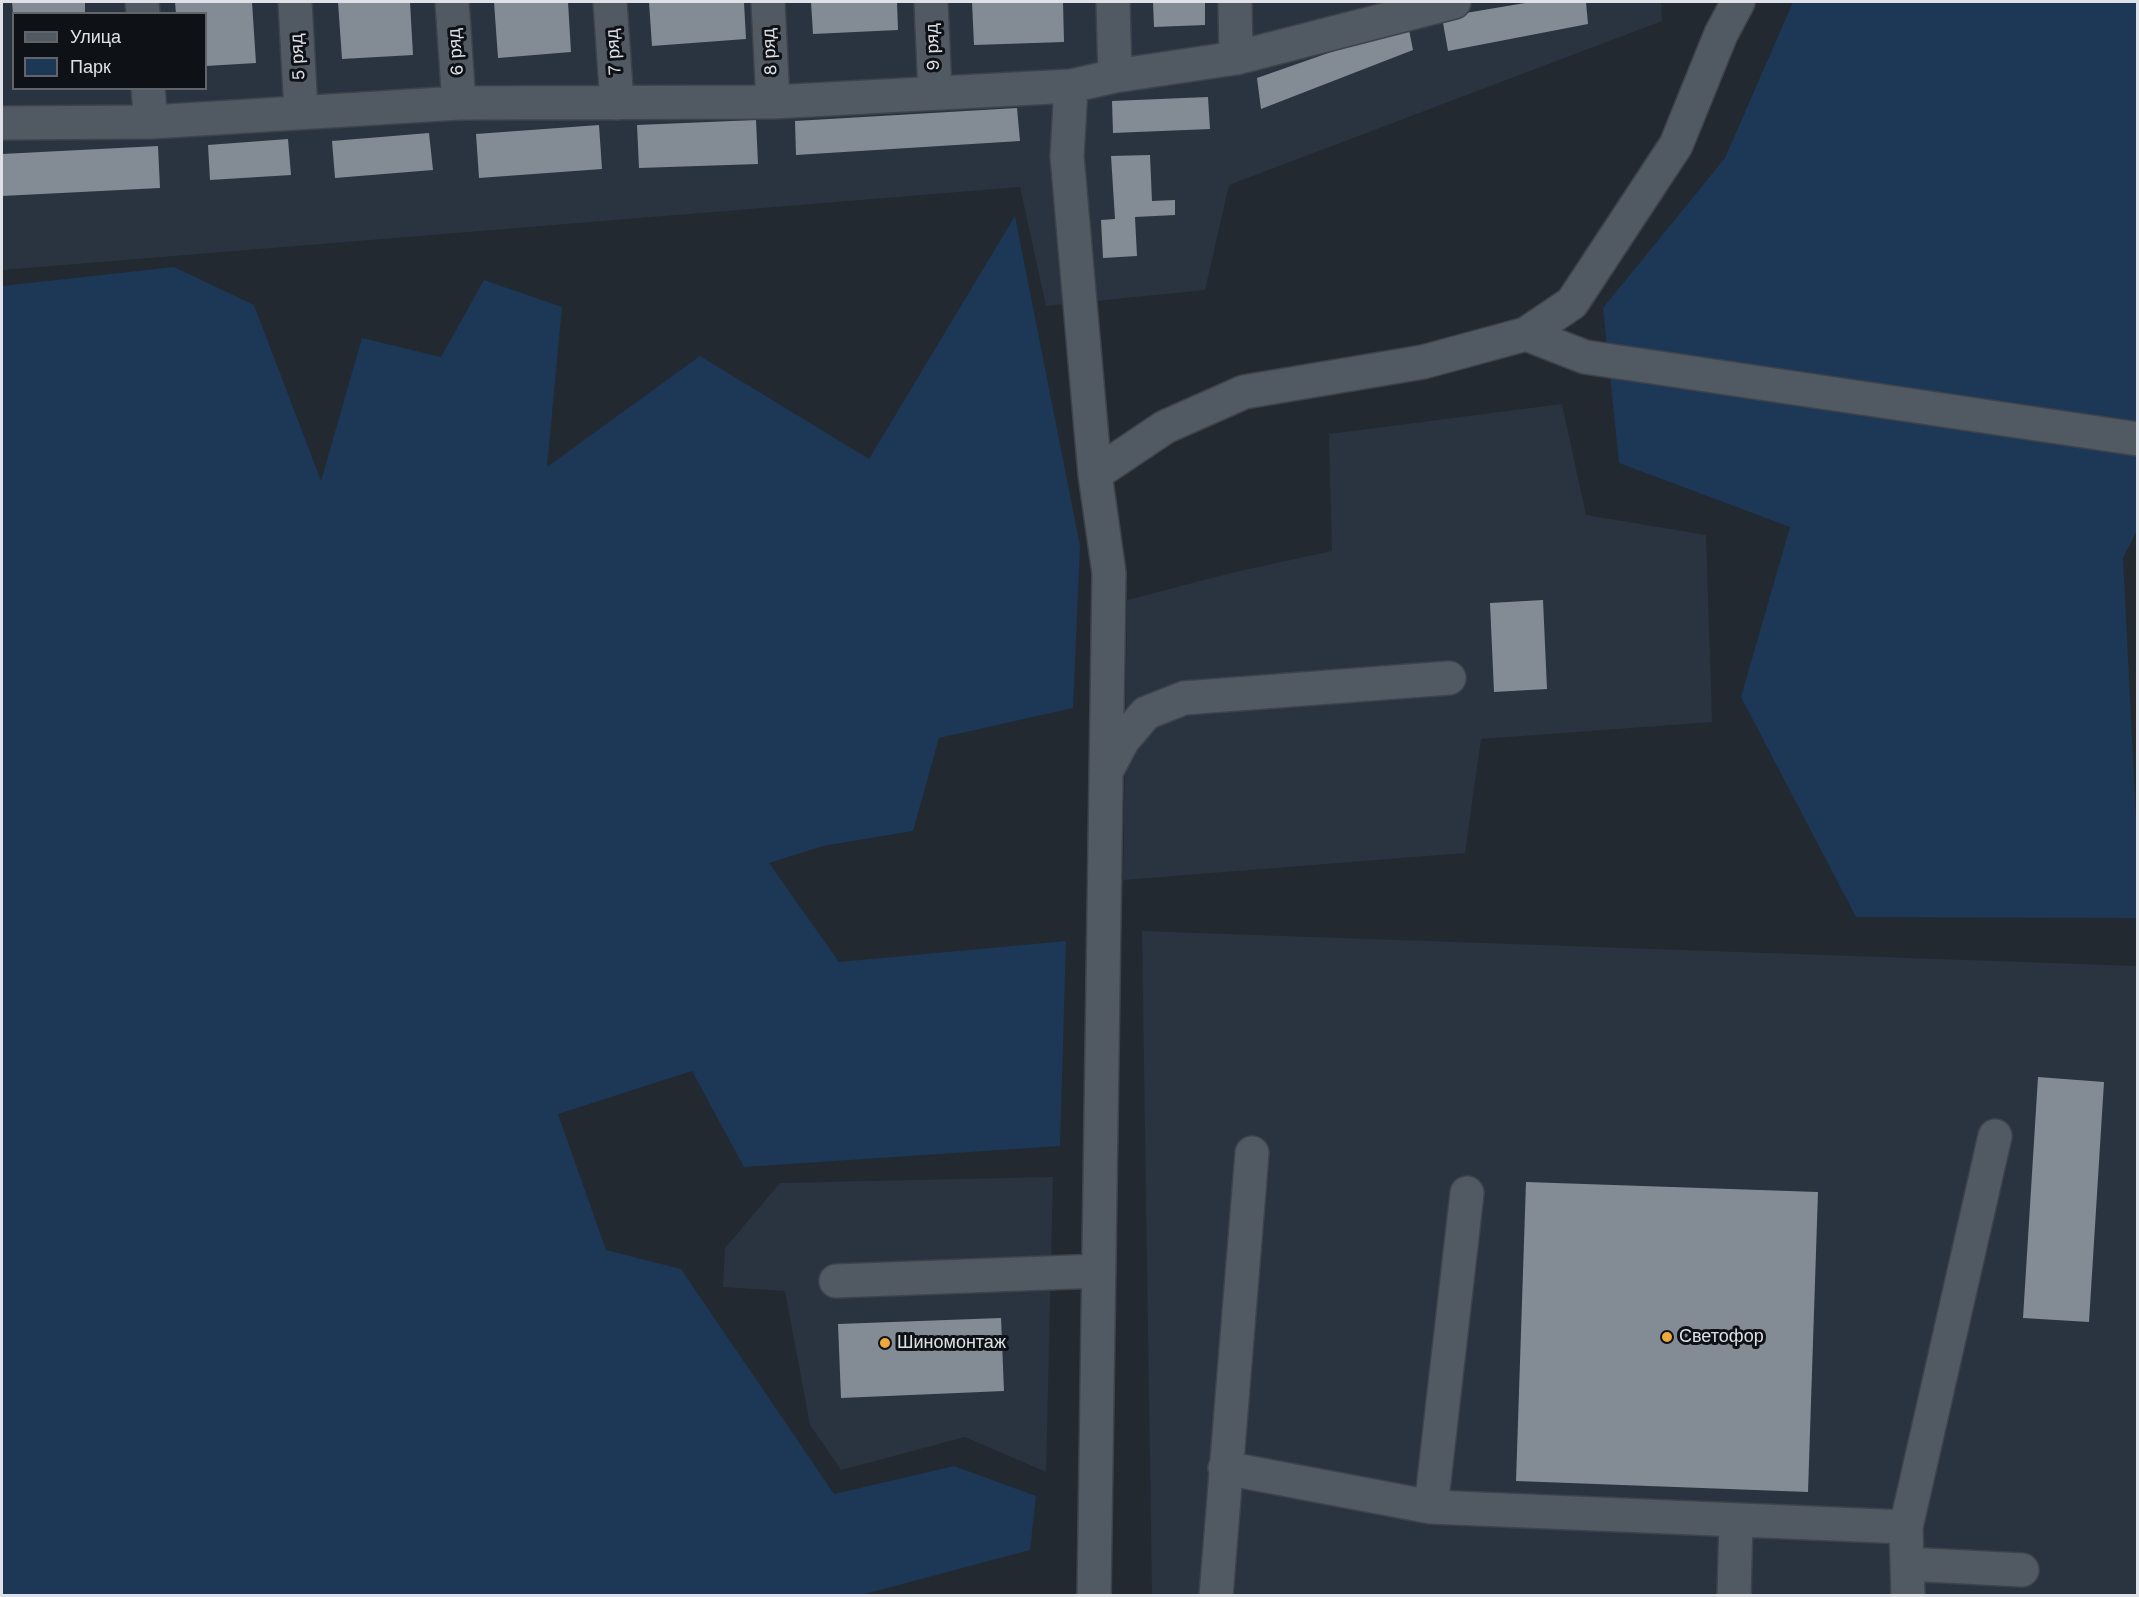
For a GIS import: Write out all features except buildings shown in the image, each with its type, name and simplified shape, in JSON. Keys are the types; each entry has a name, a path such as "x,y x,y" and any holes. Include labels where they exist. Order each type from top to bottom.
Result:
{"street":[{"name":"5 ряд","path":"295,2 301,112"},
{"name":"6 ряд","path":"452,2 459,103"},
{"name":"7 ряд","path":"610,2 617,104"},
{"name":"8 ряд","path":"768,2 773,102"},
{"name":"9 ряд","path":"931,2 934,92"},
{"path":"1113,2 1115,76"},
{"path":"1235,2 1236,58"},
{"path":"2,123 151,122 459,103 773,102 1071,86 1115,76 1236,58 1411,6 1454,2"},
{"path":"1095,474 1165,427 1244,392 1423,362 1526,334 1572,303 1676,145 1720,34 1738,2"},
{"path":"1071,86 1067,156 1095,474 1108,573 1094,1596"},
{"path":"148,90 151,122"},
{"path":"1526,334 1585,357 2138,439"},
{"path":"1105,772 1123,740 1146,712 1184,698 1449,678"},
{"path":"1995,1136 1906,1527 1907,1580 2022,1570"},
{"path":"1216,1596 1252,1153"},
{"path":"1431,1507 1467,1193"},
{"path":"836,1281 1099,1271"},
{"path":"1225,1468 1431,1507 1906,1527"},
{"path":"1734,1596 1736,1520"}],"shaded area":[{"path":"2,2 1661,2 1662,21 1229,185 1205,290 1046,306 1020,187 2,270"},
{"path":"1562,404 1586,515 1706,535 1712,722 1481,739 1465,853 1123,880 1127,600 1235,572 1332,551 1329,434"},
{"path":"1142,931 2137,966 2137,1595 1152,1595"},
{"path":"1053,1177 1046,1472 965,1437 841,1470 810,1425 785,1291 723,1287 725,1248 780,1183"}],"green space":[{"path":"1793,2 2137,2 2138,529 2123,558 2137,838 2137,918 1856,917 1741,697 1790,527 1619,463 1603,308 1725,158"},
{"path":"1015,216 1080,546 1073,708 939,738 913,831 823,846 769,863 839,962 1066,941 1060,1146 744,1167 692,1071 558,1114 606,1250 681,1269 834,1494 954,1466 1036,1496 1030,1550 861,1595 2,1595 2,286 174,267 254,305 321,481 362,338 441,357 484,280 562,307 547,467 700,356 869,459"}],"place":[{"name":"Светофор","path":"1667,1337"},
{"name":"Шиномонтаж","path":"885,1343"}]}
